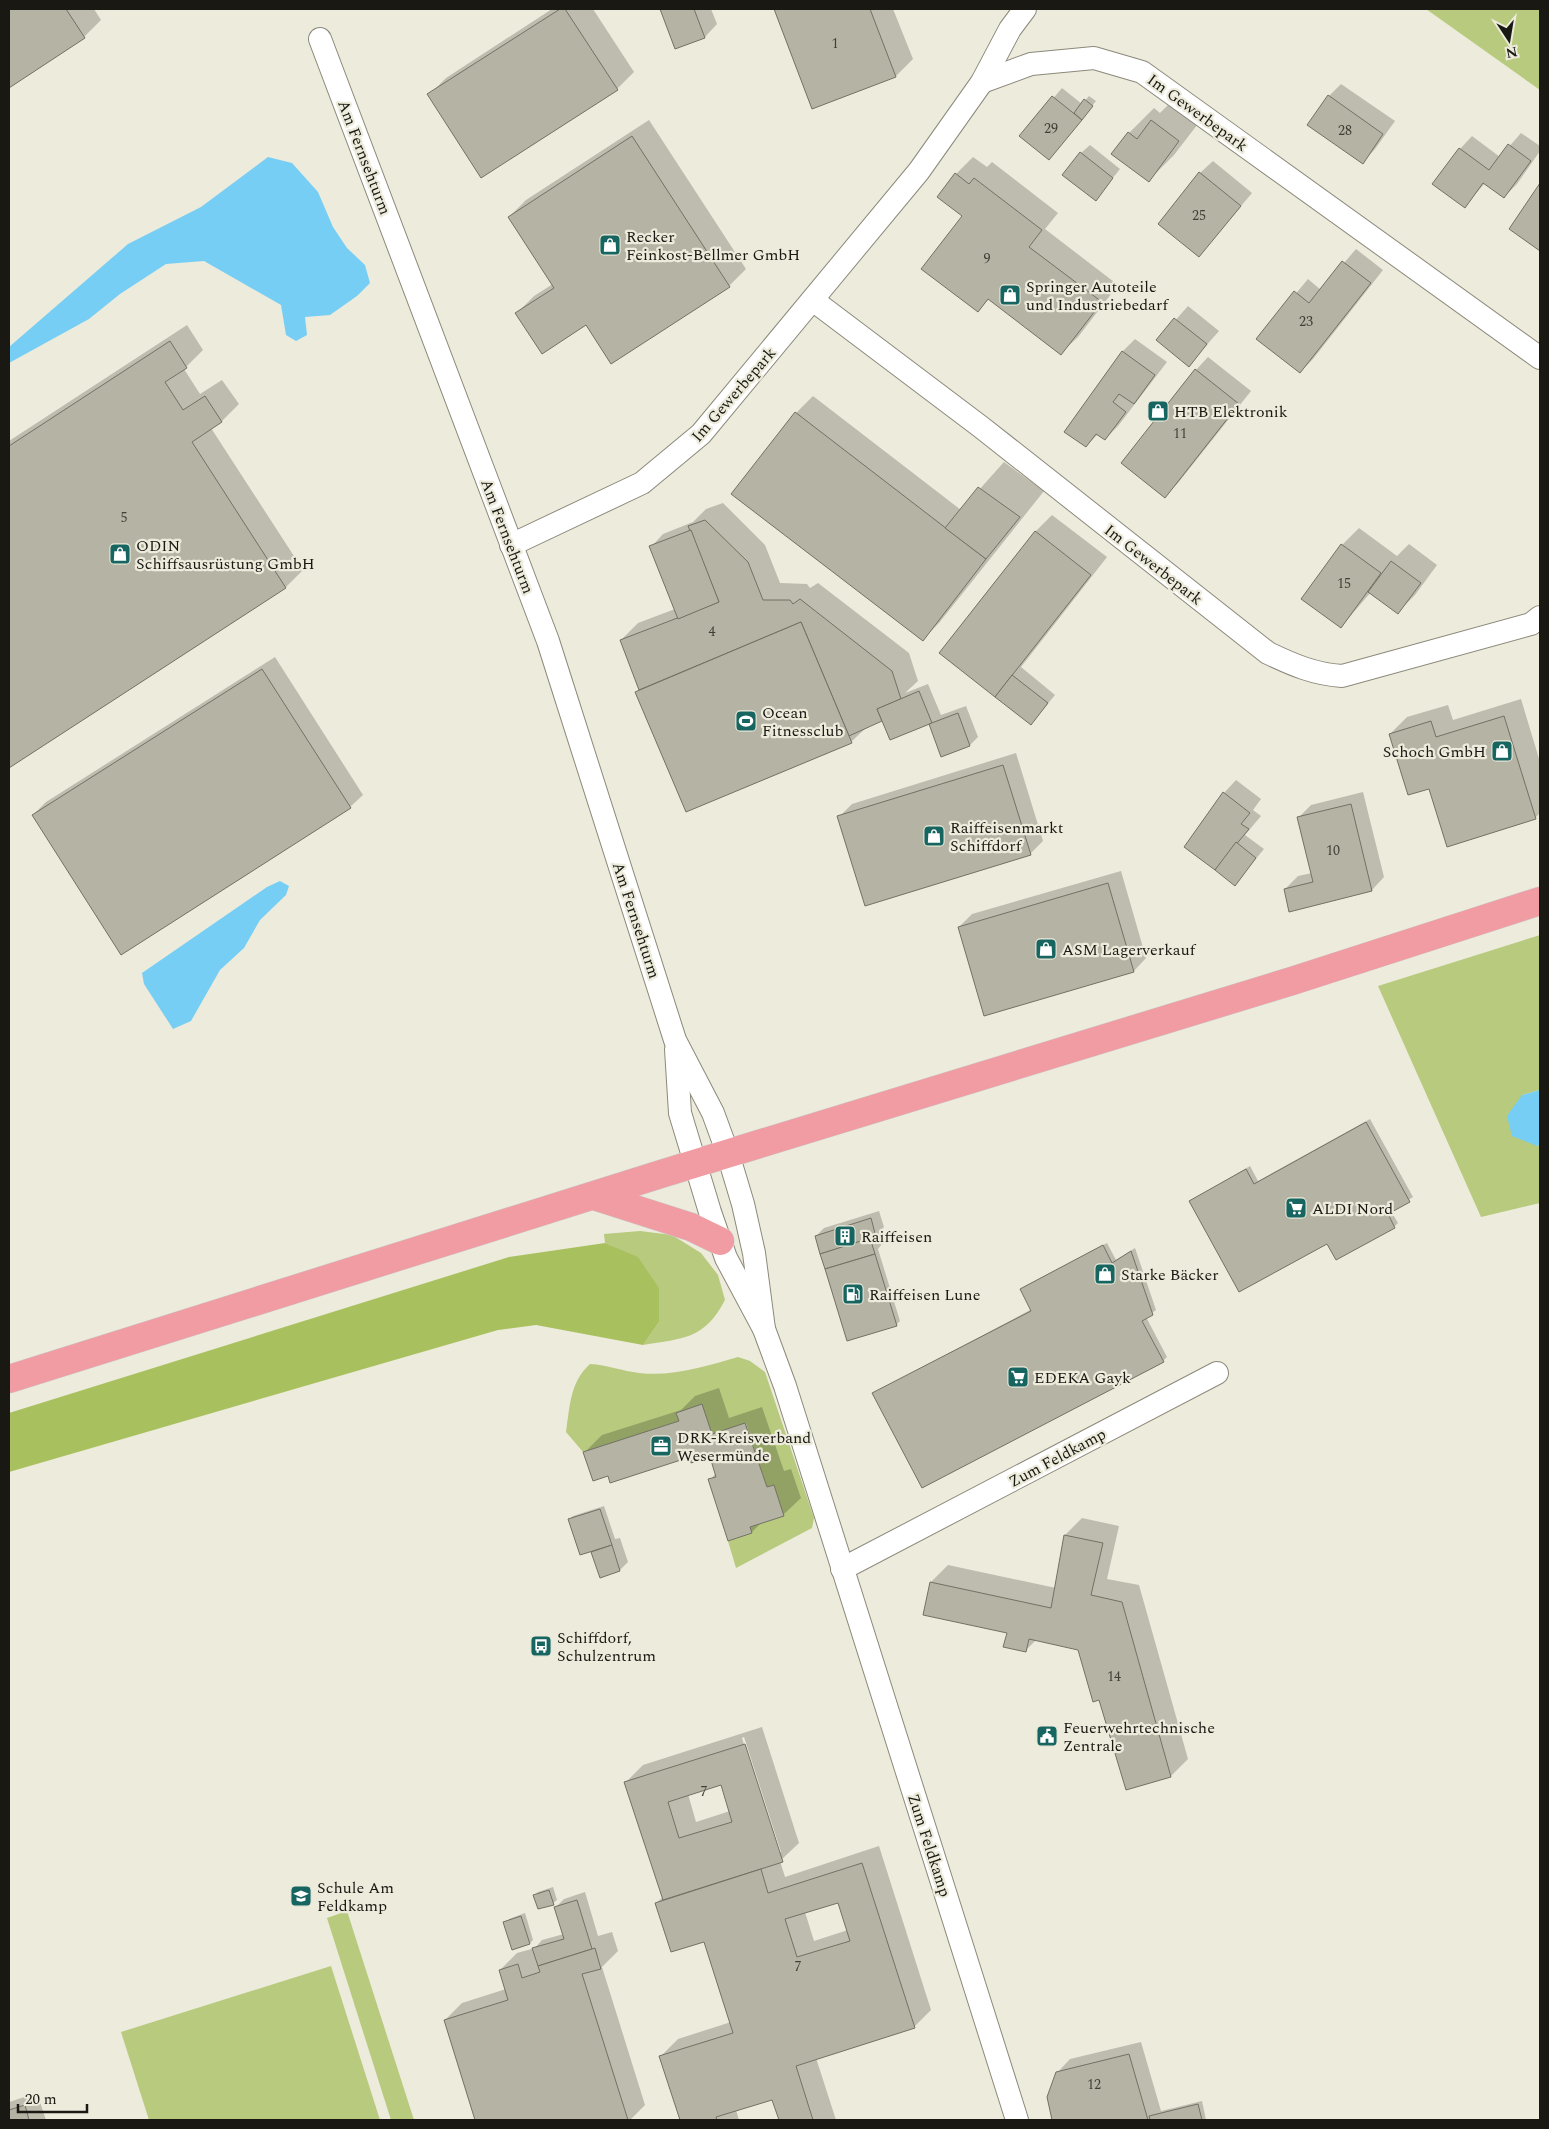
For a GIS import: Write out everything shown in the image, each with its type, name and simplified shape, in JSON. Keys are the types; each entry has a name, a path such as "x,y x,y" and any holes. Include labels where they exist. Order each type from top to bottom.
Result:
{"main road":[{"path":"9,1379 728,1154 1255,992 1540,901"},
{"path":"594,1196 691,1227 720,1241"}],"street":[{"path":"982,82 1010,29 1025,9"},
{"name":"Am Fernsehturm","path":"320,39 548,642 675,1040 712,1113 728,1154"},
{"name":"Im Gewerbepark","path":"511,545 642,483 702,434 814,301 919,171 982,82 1031,64 1094,58 1142,72 1540,358"},
{"name":"Im Gewerbepark","path":"814,301 981,427 1268,653 1298,667 1320,675 1342,676 1530,624 1540,617"},
{"name":"Am Fernsehturm","path":"675,1040 680,1113 696,1164"},
{"name":"Zum Feldkamp","path":"728,1154 754,1253 764,1329"},
{"name":"Zum Feldkamp","path":"696,1164 726,1258 764,1329 785,1386 1016,2120"},
{"name":"Zum Feldkamp","path":"842,1569 1218,1373"}],"green space":[{"path":"1426,9 1540,9 1540,90"},
{"path":"1540,935 1540,1090 1522,1095 1537,1146 1540,1145 1540,1203 1481,1217 1378,986"},
{"path":"640,1231 672,1235 701,1253 718,1275 725,1300 709,1323 691,1335 670,1341 643,1345 659,1322 638,1258 605,1243 604,1234"},
{"path":"605,1243 638,1257 659,1288 659,1322 643,1345 536,1325 498,1330 9,1472 9,1413 509,1257"},
{"path":"738,1357 750,1361 765,1372 814,1518 812,1528 736,1568 728,1541 752,1533 750,1527 784,1516 774,1485 767,1487 746,1423 712,1434 702,1404 676,1413 679,1421 583,1452 566,1432 572,1395 578,1379 590,1364 652,1374 689,1370"},
{"path":"347,1911 414,2120 391,2120 327,1918"},
{"path":"331,1966 380,2120 149,2120 121,2032"}],"water":[{"path":"268,157 292,163 318,192 333,227 347,248 365,265 370,283 357,296 330,315 305,317 307,335 296,341 286,335 281,305 204,261 166,264 120,294 89,319 9,363 9,347 128,244 201,207"},
{"path":"280,881 289,886 286,895 260,920 244,948 220,970 191,1021 173,1029 144,984 142,973 267,887"},
{"path":"1540,1090 1540,1145 1537,1146 1512,1136 1507,1116 1522,1095"}],"building":[{"path":"9,9 66,9 85,38 9,88"},
{"path":"560,9 565,9 618,90 481,178 427,94"},
{"path":"660,9 694,9 705,38 675,49"},
{"path":"774,9 870,9 896,77 812,109"},
{"path":"1328,95 1383,134 1363,164 1307,125"},
{"path":"1052,96 1082,120 1049,160 1019,136"},
{"path":"1084,99 1093,106 1082,120 1074,113"},
{"path":"1151,120 1179,141 1149,182 1111,154 1128,132 1137,139"},
{"path":"632,136 730,287 611,364 586,325 542,354 515,313 554,288 508,217"},
{"path":"1508,144 1531,161 1504,198 1483,183 1465,208 1432,184 1459,148 1489,170"},
{"path":"1080,152 1113,178 1096,201 1062,175"},
{"path":"1199,172 1241,206 1199,257 1158,224"},
{"path":"955,173 969,184 974,178 1042,230 1029,247 1102,302 1061,355 988,299 978,312 921,269 962,216 937,197"},
{"path":"1540,183 1540,251 1509,229"},
{"path":"1342,261 1371,283 1300,373 1256,339 1294,291 1309,303"},
{"path":"1174,318 1207,344 1189,367 1156,340"},
{"path":"170,341 187,368 165,382 183,410 205,396 222,422 192,442 286,588 9,768 9,446"},
{"path":"1122,351 1155,375 1134,404 1119,394 1113,402 1126,412 1105,440 1096,434 1086,447 1064,432"},
{"path":"1195,369 1239,404 1165,498 1121,463"},
{"path":"795,412 986,559 923,641 731,494"},
{"path":"978,487 1020,517 986,559 945,528"},
{"path":"705,520 748,562 763,600 790,600 793,604 800,599 892,671 901,699 877,709 882,721 849,736 801,622 639,690 620,640 719,602 688,526"},
{"path":"691,530 719,602 678,619 649,546"},
{"path":"1035,531 1091,575 995,697 939,653"},
{"path":"1341,544 1381,573 1341,628 1301,599"},
{"path":"1391,561 1421,583 1398,614 1368,592"},
{"path":"801,622 852,743 686,812 635,692"},
{"path":"262,669 351,808 121,955 32,815"},
{"path":"1012,675 1048,703 1031,725 995,697"},
{"path":"919,691 932,723 890,740 877,709"},
{"path":"958,713 970,746 941,757 929,724"},
{"path":"1504,716 1536,819 1447,847 1429,789 1408,795 1389,734 1431,721 1436,737"},
{"name":"Raiffeisenmarkt Schiffdorf","path":"1003,765 1031,855 865,906 837,816"},
{"path":"1223,792 1250,813 1241,824 1249,829 1215,870 1184,847"},
{"path":"1351,804 1372,891 1289,912 1284,889 1313,882 1297,817"},
{"path":"1236,842 1256,858 1235,886 1215,870"},
{"name":"ASM Lagerverkauf","path":"1108,883 1134,972 984,1016 958,927"},
{"name":"ALDI Nord","path":"1366,1122 1410,1202 1388,1214 1395,1228 1336,1260 1327,1244 1239,1292 1189,1201 1246,1169 1254,1184"},
{"name":"Raiffeisen","path":"871,1218 876,1237 820,1254 815,1236"},
{"path":"870,1238 875,1254 825,1269 820,1254"},
{"name":"EDEKA Gayk","path":"1103,1245 1112,1263 1131,1251 1153,1315 1142,1321 1164,1362 922,1488 872,1393 1031,1311 1020,1289"},
{"path":"875,1254 897,1326 847,1341 825,1269"},
{"path":"702,1404 712,1434 745,1423 767,1487 774,1485 784,1516 750,1527 752,1533 728,1541 708,1479 716,1477 710,1457 691,1463 690,1457 610,1483 608,1476 593,1481 583,1452 679,1421 676,1413"},
{"path":"600,1509 612,1545 580,1555 568,1519"},
{"path":"1064,1535 1103,1543 1091,1595 1122,1602 1171,1777 1126,1790 1099,1700 1093,1702 1078,1650 1029,1639 1026,1652 1003,1647 1007,1633 923,1615 930,1582 1051,1608"},
{"path":"612,1545 620,1571 600,1578 591,1552"},
{"path":"745,1744 783,1862 663,1900 624,1782","holes":["721,1785 732,1822 679,1838 668,1802"]},
{"path":"862,1863 915,2028 796,2066 813,2120 779,2120 772,2100 716,2117 717,2120 680,2120 659,2056 733,2033 704,1942 671,1952 655,1903 761,1869 768,1893","holes":["838,1903 850,1941 797,1957 785,1919"]},
{"path":"549,1890 554,1905 538,1909 533,1895"},
{"path":"577,1900 592,1949 538,1966 532,1948 564,1939 554,1907"},
{"path":"521,1916 530,1944 512,1950 503,1922"},
{"path":"595,1948 601,1969 582,1974 628,2120 475,2120 444,2020 508,2000 499,1970 518,1964 522,1978 540,1972 538,1966"},
{"path":"1129,2054 1148,2120 1052,2120 1047,2097 1056,2072"},
{"path":"1198,2104 1202,2120 1150,2120 1149,2116"},
{"path":"25,2105 29,2120 9,2120 9,2110"}],"place":[{"name":"Recker Feinkost-Bellmer GmbH","path":"610,245"},
{"name":"Springer Autoteile und Industriebedarf","path":"1010,295"},
{"name":"HTB Elektronik","path":"1158,411"},
{"name":"ODIN Schiffsausrüstung GmbH","path":"120,554"},
{"name":"Ocean Fitnessclub","path":"746,721"},
{"name":"Schoch GmbH","path":"1502,751"},
{"name":"Raiffeisenmarkt Schiffdorf","path":"934,836"},
{"name":"ASM Lagerverkauf","path":"1046,949"},
{"name":"ALDI Nord","path":"1296,1208"},
{"name":"Raiffeisen","path":"845,1236"},
{"name":"Starke Bäcker","path":"1105,1274"},
{"name":"Raiffeisen Lune","path":"853,1294"},
{"name":"EDEKA Gayk","path":"1018,1377"},
{"name":"DRK-Kreisverband Wesermünde","path":"661,1446"},
{"name":"Schiffdorf, Schulzentrum","path":"541,1646"},
{"name":"Feuerwehrtechnische Zentrale","path":"1047,1736"},
{"name":"Schule Am Feldkamp","path":"301,1896"}]}
